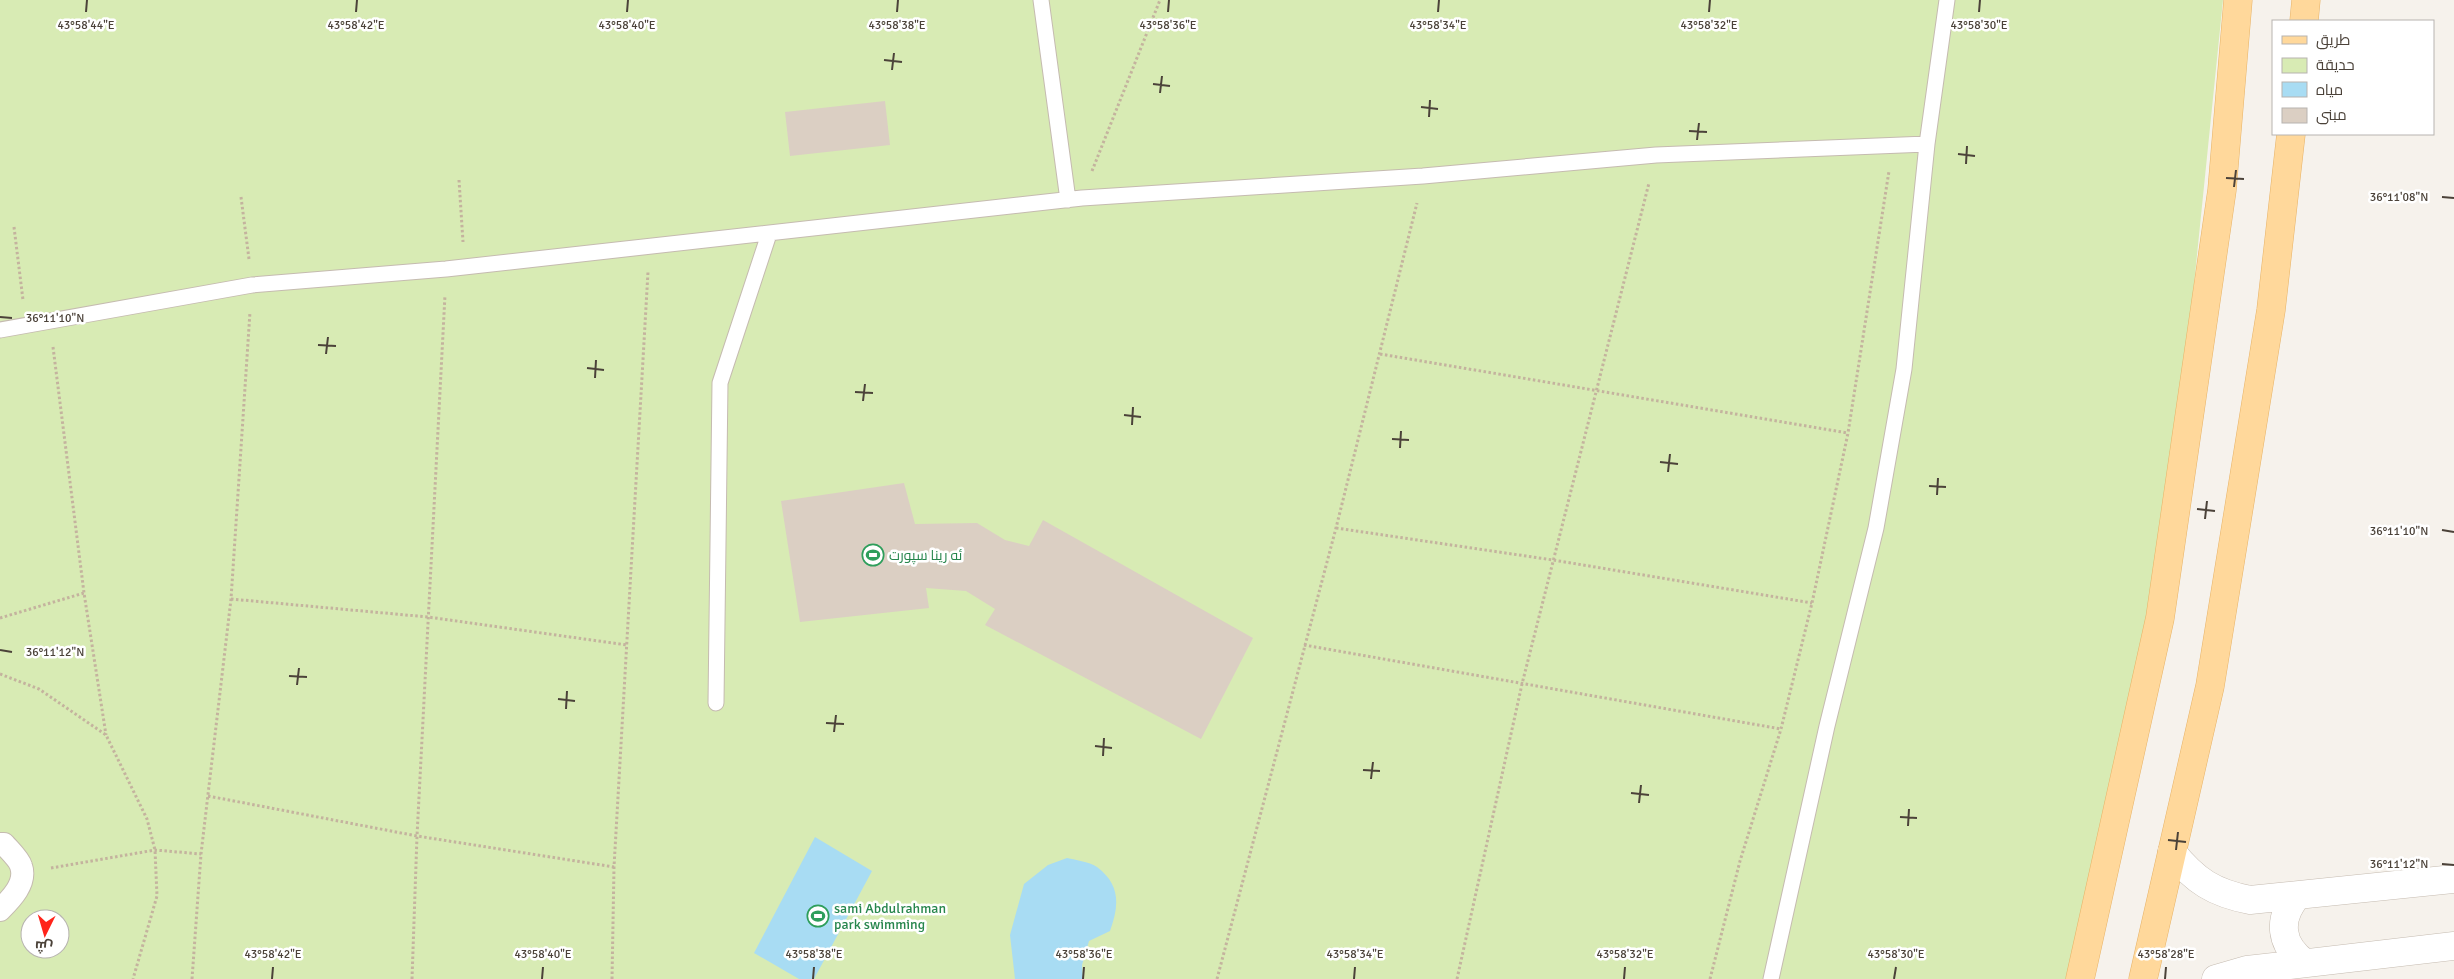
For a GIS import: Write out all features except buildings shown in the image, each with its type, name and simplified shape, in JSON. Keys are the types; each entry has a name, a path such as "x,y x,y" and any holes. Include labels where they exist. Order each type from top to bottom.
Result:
{"main road":[{"path":"2080,979 2160,618 2222,190 2238,0"},
{"path":"2304,20 2306,0"},
{"path":"2143,979 2210,686 2271,310 2291,135"}],"street":[{"path":"0,844 4,844 21,866 22,874 21,882 13,897 0,910"},
{"path":"2172,852 2186,870 2204,884 2226,895 2250,900 2454,879"},
{"path":"2297,896 2288,906 2283,918 2283,932 2291,950 2305,963"},
{"path":"2216,979 2247,970 2454,946"}],"lane":[{"path":"1041,0 1075,199"},
{"path":"1771,979 1826,726 1876,528 1904,369 1927,144 1947,0"},
{"path":"0,330 252,285 446,269 1075,199 1423,176 1656,155 1927,144"},
{"path":"716,702 720,383 769,234"}],"path":[{"path":"1075,199 1160,0"},
{"path":"1710,979 1740,861 1780,729 1812,603 1848,433 1893,146"},
{"path":"1457,979 1522,684 1656,155"},
{"path":"1217,979 1336,528 1423,176"},
{"path":"458,180 465,267"},
{"path":"192,979 201,854 231,600 252,285 241,197"},
{"path":"14,227 26,326"},
{"path":"612,979 614,866 649,247"},
{"path":"412,979 417,836 446,269"},
{"path":"49,322 84,593 106,735 148,819 155,850 157,896 133,979"},
{"path":"1380,354 1848,433"},
{"path":"1336,528 1553,560 1812,603"},
{"path":"0,618 84,593"},
{"path":"231,600 428,617 627,645"},
{"path":"1304,645 1780,729"},
{"path":"0,674 38,690 106,735"},
{"path":"208,796 417,836 614,866"},
{"path":"22,874 155,850 201,854"}],"green space":[{"path":"0,0 2223,0 2160,618 2077,979 0,979"}],"water":[{"path":"815,837 872,871 814,979 799,979 754,953"},
{"path":"1067,858 1094,865 1110,881 1116,896 1116,905 1110,931 1089,941 1082,965 1083,979 1015,979 1010,935 1024,884 1048,865"}],"place":[{"name":"ئه رينا سپورت","path":"873,555"},
{"name":"sami Abdulrahman park swimming","path":"818,916"}]}
